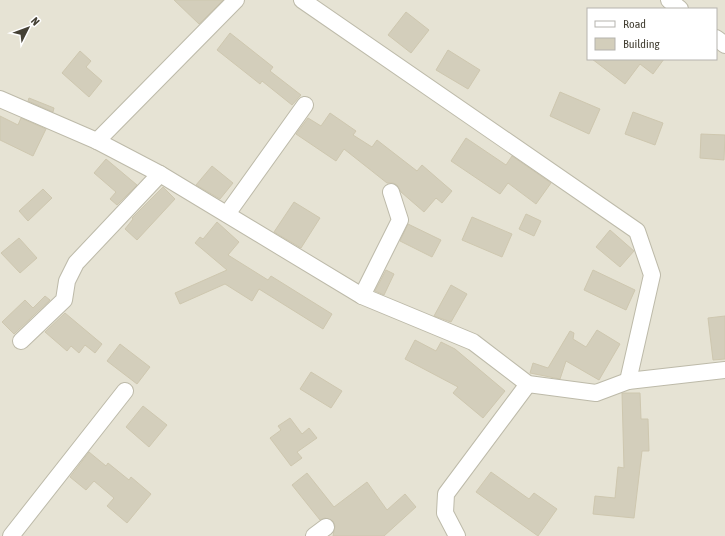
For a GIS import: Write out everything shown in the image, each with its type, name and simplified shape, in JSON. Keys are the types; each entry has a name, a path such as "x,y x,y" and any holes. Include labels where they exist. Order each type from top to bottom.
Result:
{"street":[{"path":"97,141 236,0"},
{"path":"302,0 637,231 652,276 628,381"},
{"path":"669,0 679,8"},
{"path":"717,39 725,45"},
{"path":"0,99 97,141 160,174 362,296 473,342 528,384 596,393 628,381 725,370"},
{"path":"227,214 305,105"},
{"path":"21,341 64,300 67,281 76,263 160,174"},
{"path":"362,296 400,220 391,192"},
{"path":"457,536 445,513 446,494 528,384"},
{"path":"11,536 125,391"}],"shaded area":[{"path":"0,0 725,0 725,536 0,536"}],"building":[{"path":"174,0 223,0 199,24"},
{"path":"406,12 429,30 411,53 388,35"},
{"path":"230,33 273,67 270,71 301,95 292,105 262,81 260,84 217,50"},
{"path":"448,50 480,70 468,89 436,70"},
{"path":"80,51 91,61 86,67 102,81 89,97 62,73"},
{"path":"593,60 663,60 653,74 640,64 625,84"},
{"path":"560,92 600,109 589,134 550,116"},
{"path":"29,98 54,108 53,112 28,101"},
{"path":"633,112 663,123 655,145 625,134"},
{"path":"330,113 356,131 353,135 372,147 377,140 417,171 422,165 452,191 442,203 436,198 424,212 401,192 397,185 387,183 344,149 336,161 296,134 308,118 321,126"},
{"path":"0,116 18,125 21,118 46,129 33,156 0,140"},
{"path":"701,134 725,135 724,160 700,158"},
{"path":"466,138 506,165 512,156 551,183 536,204 508,183 500,194 451,161"},
{"path":"106,159 137,185 117,205 110,199 116,192 94,173"},
{"path":"212,166 233,183 220,199 196,185"},
{"path":"163,187 175,199 137,240 125,229 133,219 132,218"},
{"path":"43,189 52,198 28,221 19,211"},
{"path":"294,202 320,218 301,248 274,232"},
{"path":"526,214 541,221 534,236 519,229"},
{"path":"472,217 512,234 502,257 462,240"},
{"path":"217,222 239,242 228,255 268,280 271,276 332,314 323,329 259,289 252,301 225,284 180,304 175,293 227,270 195,243 200,237 203,239"},
{"path":"408,224 441,240 432,257 400,241"},
{"path":"610,230 634,251 620,267 596,247"},
{"path":"19,238 37,258 20,273 1,253"},
{"path":"386,270 394,274 384,295 375,291"},
{"path":"593,270 635,290 626,310 584,290"},
{"path":"451,285 467,294 451,322 434,316"},
{"path":"45,296 50,300 14,334 2,322 25,300 33,308"},
{"path":"65,313 102,344 95,353 85,345 79,353 71,346 67,351 45,332"},
{"path":"725,316 725,359 713,360 708,318"},
{"path":"597,330 620,344 599,380 566,361 560,379 530,373 533,363 548,368 570,331 574,333 573,339 586,347"},
{"path":"415,340 436,351 441,342 455,349 505,391 483,418 453,393 458,387 405,359"},
{"path":"120,344 150,367 137,384 107,361"},
{"path":"311,372 342,391 331,408 300,389"},
{"path":"622,393 640,393 641,419 648,419 649,451 642,451 634,518 593,514 595,496 615,498 618,467 624,468"},
{"path":"143,406 167,425 149,447 126,427"},
{"path":"290,418 302,434 309,428 317,438 297,452 302,458 291,466 270,438 281,430 278,426"},
{"path":"89,452 106,466 108,463 129,480 131,477 151,494 127,523 107,506 114,498 94,481 86,490 70,477"},
{"path":"491,472 529,499 534,493 557,509 538,536 476,492"},
{"path":"307,473 334,507 367,482 387,510 405,494 416,507 384,536 333,536 335,526 333,521 325,518 320,520 292,485"}]}
